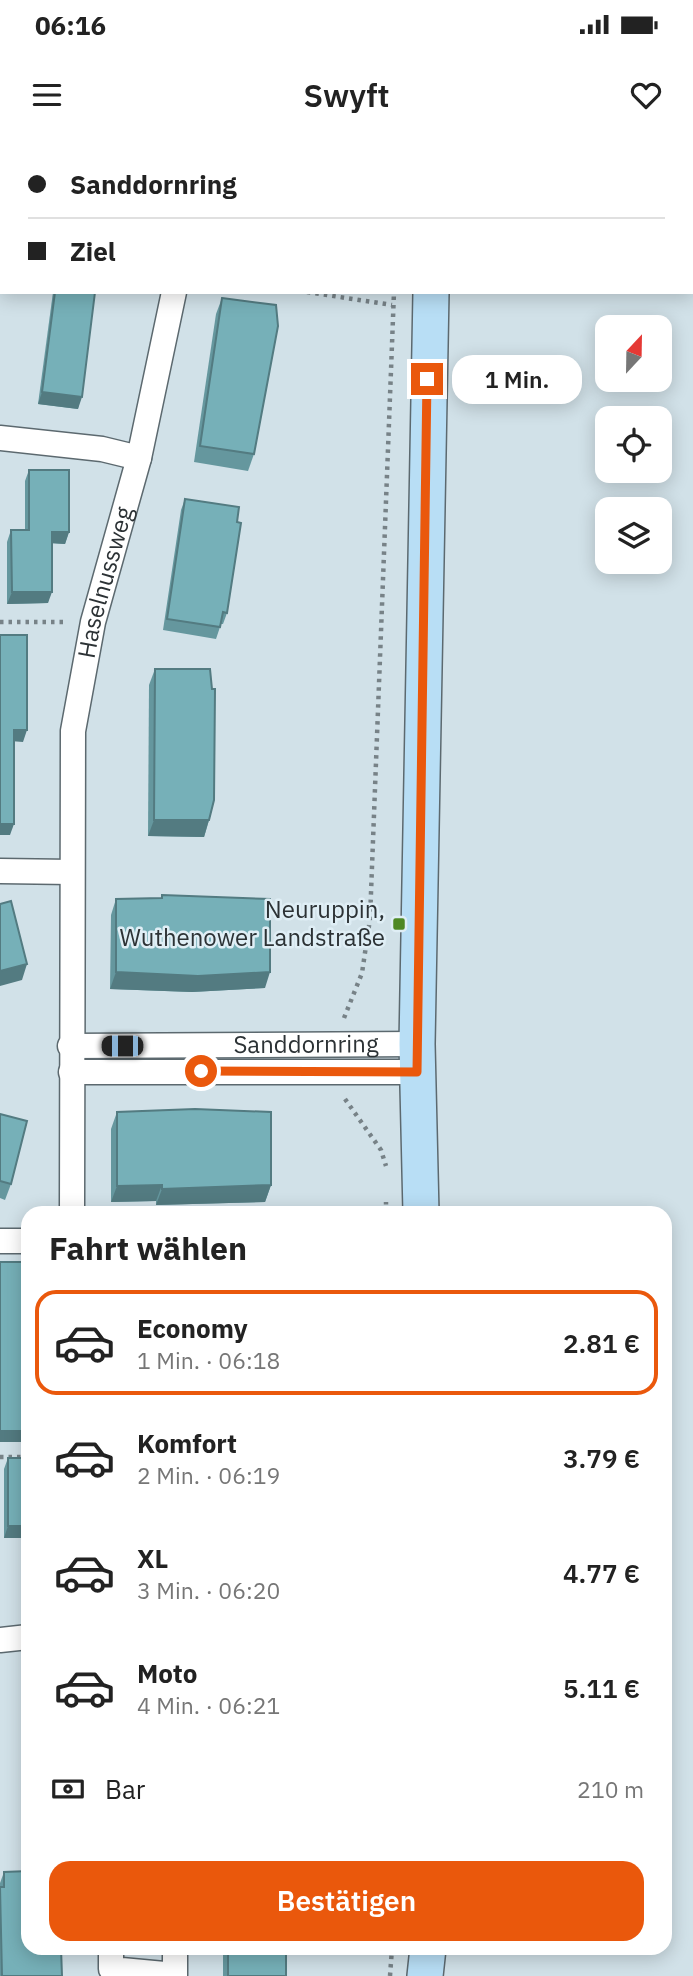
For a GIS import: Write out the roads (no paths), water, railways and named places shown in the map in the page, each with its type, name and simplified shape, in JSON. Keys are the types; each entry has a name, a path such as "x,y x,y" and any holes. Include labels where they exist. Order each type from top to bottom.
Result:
{"main road":[{"path":"421,1206 417,1058 431,294"},
{"path":"425,1976 427,1955"}],"street":[{"name":"Haselnussweg","path":"72,872 73,731 93,622 139,458 171,295"},
{"path":"0,438 102,449 139,458"},
{"path":"0,871 72,872 72,1206"},
{"name":"Sanddornring","path":"71,1046 417,1058"},
{"name":"Sanddornring","path":"71,1072 417,1058"},
{"path":"0,1241 21,1241"},
{"path":"0,1640 21,1638"},
{"path":"111,1955 111,1969 176,1975 176,1955"}],"place":[{"name":"Neuruppin, Wuthenower Landstraße","path":"399,924"}]}
